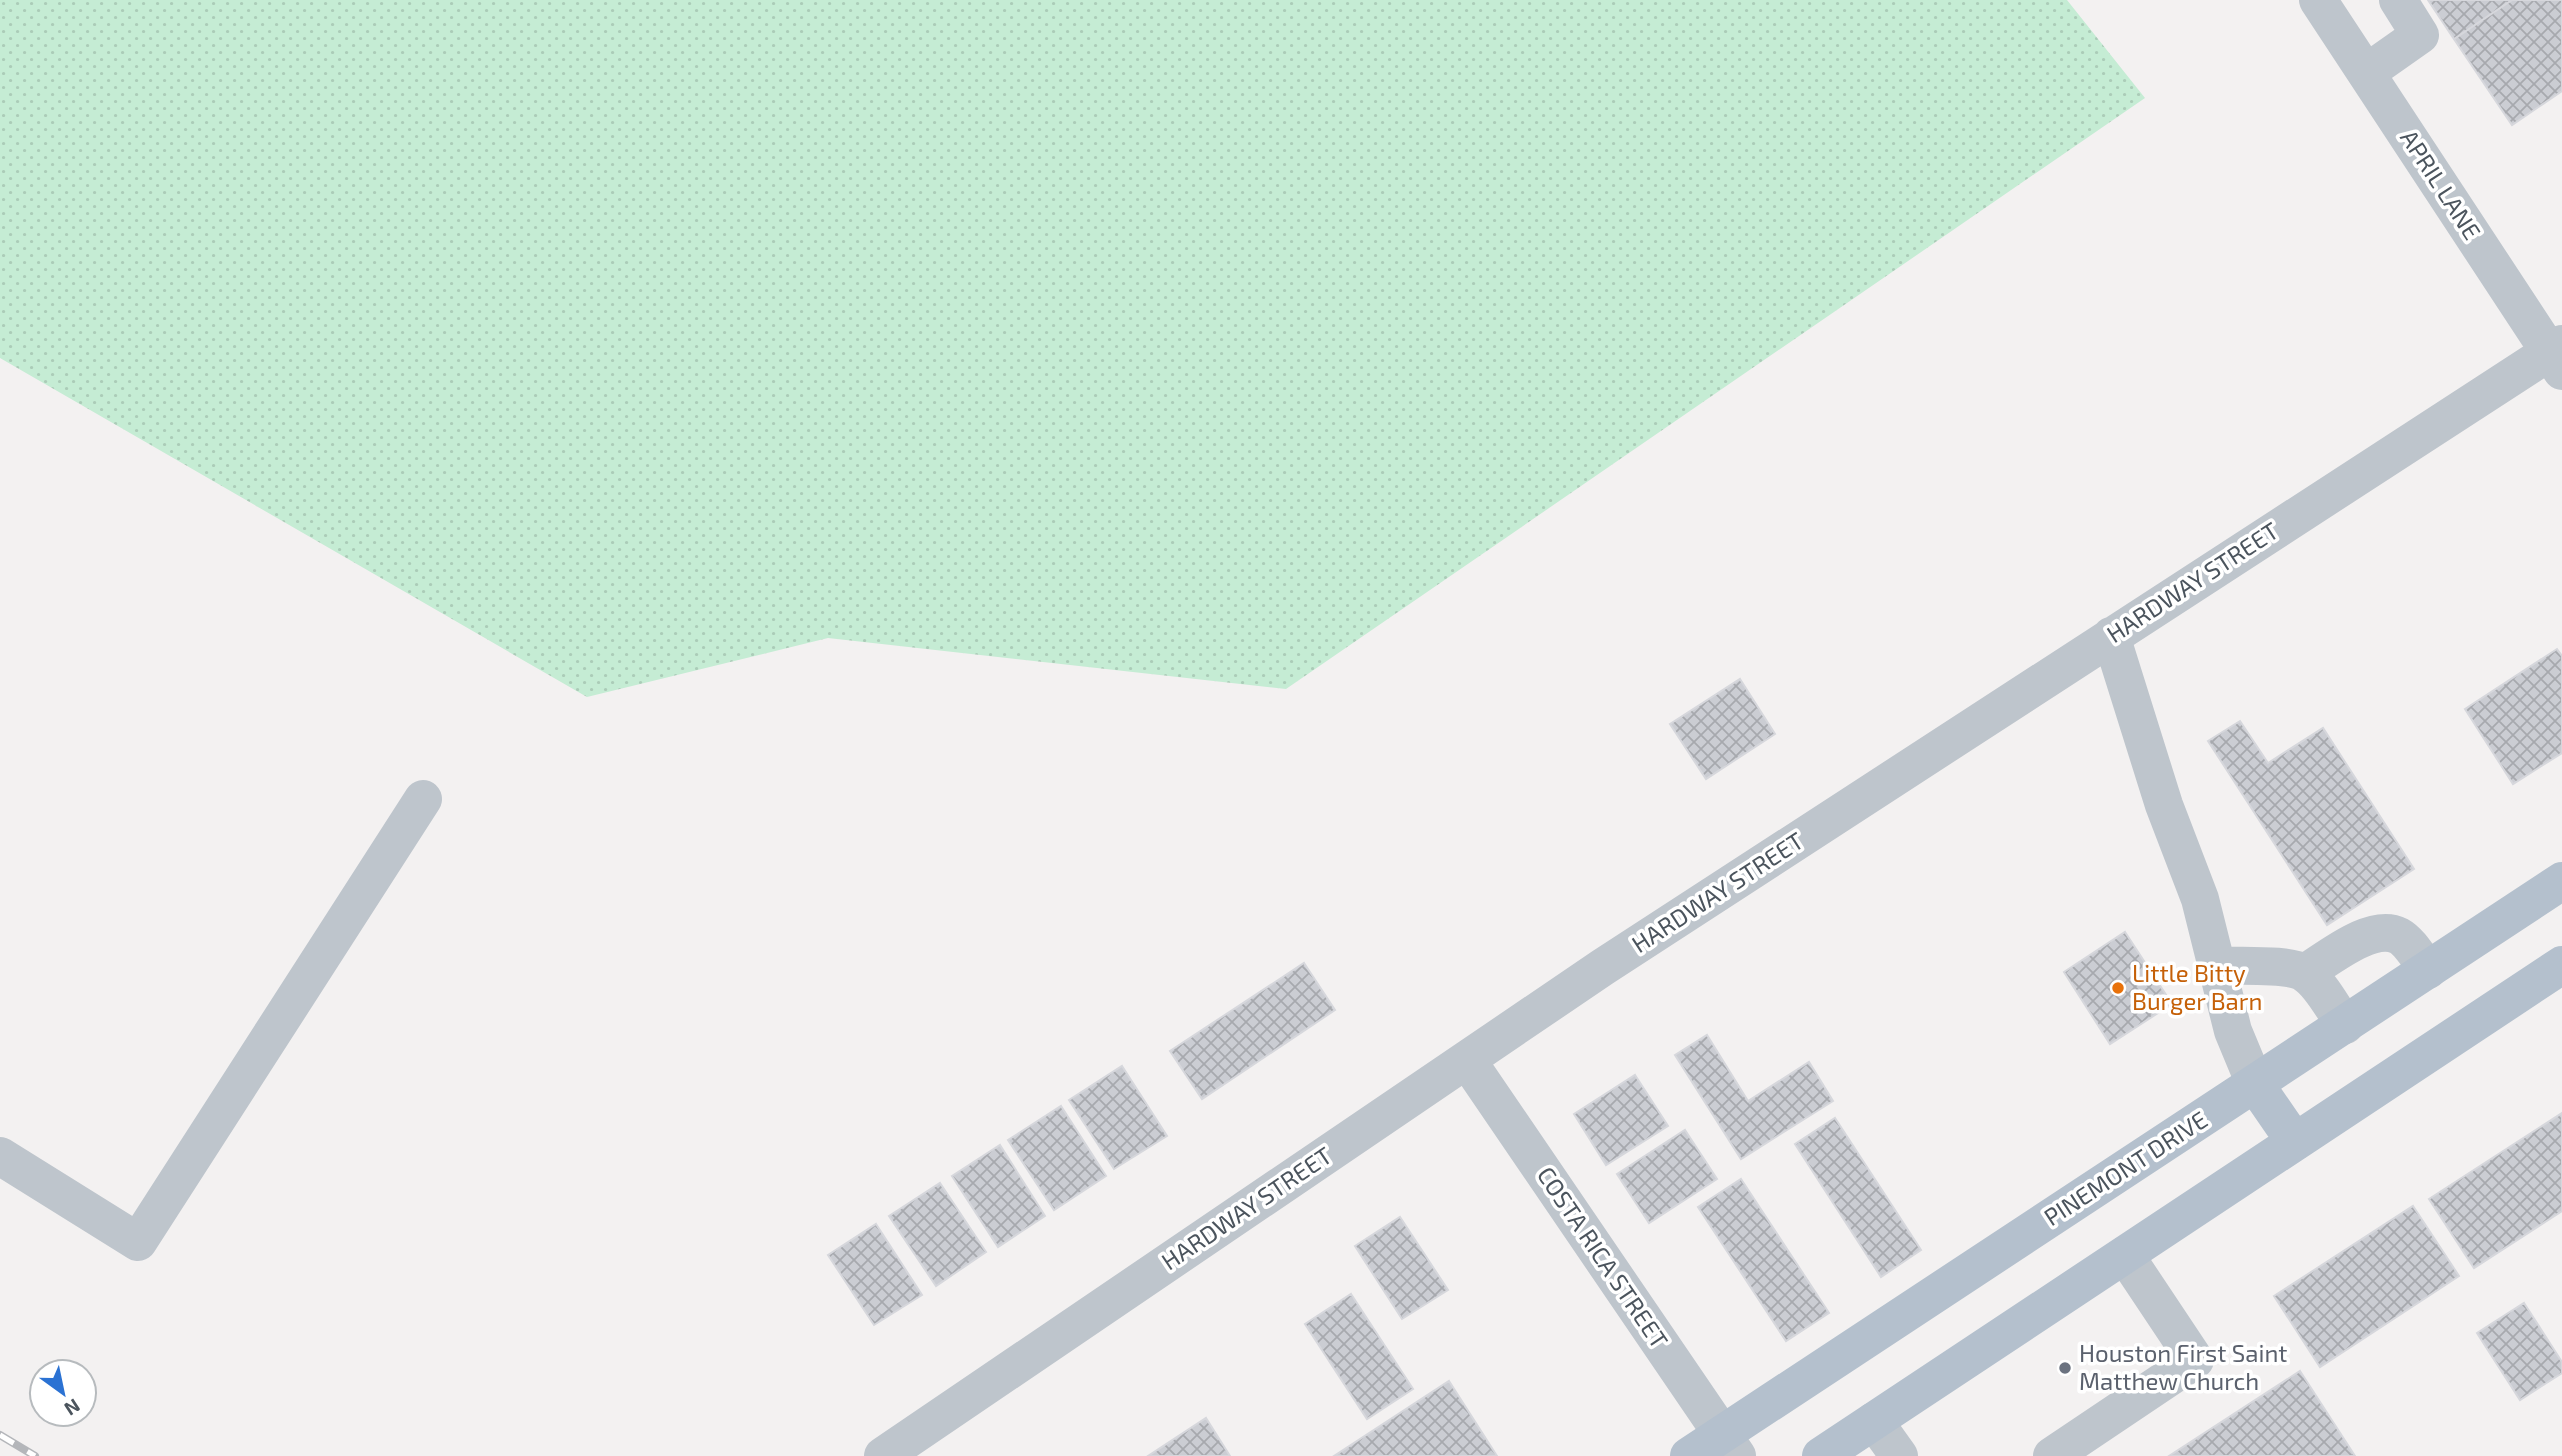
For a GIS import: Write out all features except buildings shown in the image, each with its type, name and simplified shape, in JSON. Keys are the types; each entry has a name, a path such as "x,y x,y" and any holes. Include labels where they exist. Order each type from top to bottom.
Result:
{"main road":[{"name":"PINEMONT DRIVE","path":"1689,1456 1729,1445 2255,1084 2562,881"},
{"path":"1821,1456 2562,965"},
{"path":"2255,1084 2295,1142"}],"street":[{"name":"APRIL LANE","path":"2318,0 2558,355"},
{"path":"2366,73 2420,35 2398,0"},
{"name":"HARDWAY STREET","path":"883,1456 1603,967 2111,636 2558,355"},
{"path":"2111,636 2164,806 2200,899 2233,1031 2255,1084"},
{"path":"0,1156 138,1242 423,799"},
{"path":"2305,973 2357,940 2385,932 2402,937 2428,970"},
{"path":"2217,965 2289,967 2305,973 2345,1024"},
{"name":"COSTA RICA STREET","path":"1466,1060 1729,1445"},
{"path":"2052,1456 2195,1360 2125,1255"},
{"path":"1874,1421 1899,1456"}],"green space":[{"path":"0,0 2067,0 2145,98 1286,689 828,638 587,697 0,358"}],"railway":[{"path":"0,1435 35,1456"}],"place":[{"name":"Little Bitty Burger Barn","path":"2118,988"},
{"name":"Houston First Saint Matthew Church","path":"2065,1368"}]}
